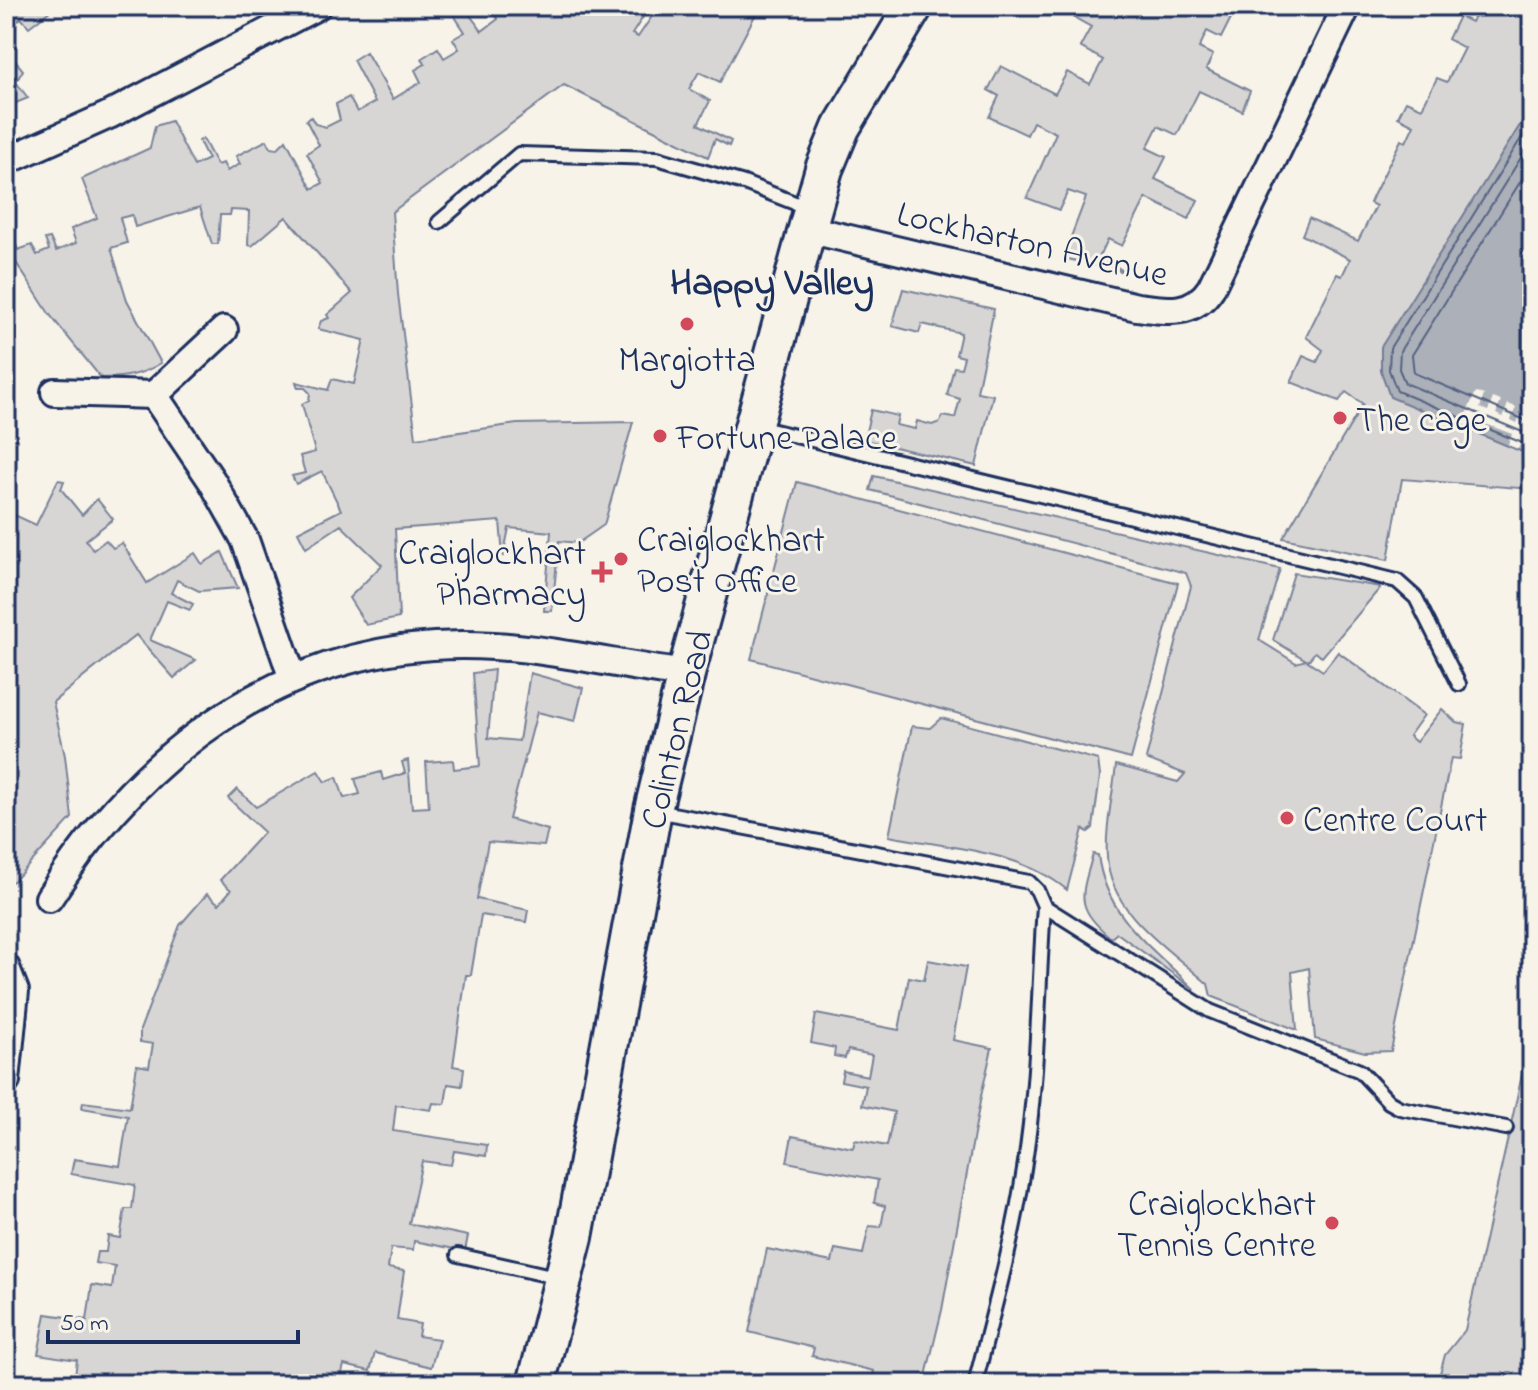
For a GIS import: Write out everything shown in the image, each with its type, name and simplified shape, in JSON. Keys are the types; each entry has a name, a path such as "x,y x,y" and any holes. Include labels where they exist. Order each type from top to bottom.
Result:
{"street":[{"path":"6,161 317,6"},
{"name":"Colinton Road","path":"536,1384 564,1279 653,810 686,674 810,220 841,128 914,6"},
{"name":"Lockharton Avenue","path":"810,220 1137,307 1176,311 1191,307 1211,288 1347,6"},
{"path":"55,392 154,395 224,330"},
{"path":"154,395 212,481 245,540 293,679"},
{"path":"49,898 105,819 153,769 208,726 293,679 357,655 420,647 491,645 557,651 686,674"},
{"path":"6,968 15,991 6,1081"}],"lane":[{"path":"439,222 519,154 657,158 744,183 810,220"},
{"path":"755,426 1397,581 1416,598 1459,684"},
{"path":"653,810 1029,882 1037,890 1044,906 1034,1090 1014,1229 975,1384"},
{"path":"1044,906 1210,1011 1360,1071 1389,1102 1400,1108 1506,1128"},
{"path":"458,1255 564,1279"}],"shaded area":[{"path":"6,6 55,7 29,27 21,18 9,28"},
{"path":"448,6 463,6 482,31 498,19 492,10 497,6 512,9 517,6 650,6 632,34 638,37 659,6 760,6 720,82 699,72 689,89 710,101 698,124 731,141 729,146 715,139 708,157 564,85 392,212 398,294 416,438 517,424 633,422 604,525 578,543 559,541 552,611 544,611 551,532 509,528 503,557 500,521 395,529 399,618 366,625 349,598 382,565 341,525 306,548 298,532 341,510 322,471 296,484 292,476 305,473 300,456 315,452 302,404 309,400 310,393 305,388 298,388 296,382 328,390 332,379 354,384 364,340 318,329 321,321 329,318 327,315 352,293 286,217 252,246 248,245 249,211 231,210 230,215 220,215 218,244 212,244 200,207 135,227 132,215 120,218 127,243 111,248 127,300 161,363 132,375 101,378 50,315 13,258 6,263 6,220 18,250 32,245 37,255 49,250 45,239 50,238 56,251 76,243 71,229 97,218 82,179 150,148 155,126 171,121 194,166 208,159 199,141 203,139 217,165 223,163 227,171 240,164 236,156 267,140 271,148 277,149 286,140 312,189 323,183 307,153 319,145 306,120 311,117 315,124 326,127 340,120 336,104 349,97 357,112 375,102 353,60 366,52 393,99 421,82 415,70 425,64 422,58 438,48 444,58 459,49 453,39 465,32"},
{"path":"1075,6 1216,6 1232,16 1221,38 1207,31 1199,48 1213,55 1206,69 1250,91 1242,111 1199,91 1177,135 1158,126 1147,148 1166,157 1155,179 1198,200 1189,219 1146,198 1122,246 1108,239 1100,256 1125,272 1063,258 1086,197 1068,191 1059,210 1027,198 1056,133 1033,122 1027,135 989,117 999,96 988,90 1001,66 1055,94 1067,72 1090,84 1103,60 1080,47 1091,27 1070,15"},
{"path":"1486,6 1532,6 1532,489 1402,479 1388,560 1283,538 1363,404 1346,392 1339,401 1291,382 1303,356 1317,362 1323,350 1306,337 1337,274 1342,276 1350,259 1302,235 1309,218 1358,241 1376,206 1370,203 1373,196 1401,140 1406,142 1414,125 1398,117 1406,101 1422,108 1437,78 1447,82 1464,48 1448,39 1459,16 1471,22 1475,14 1481,16"},
{"path":"9,53 23,70 16,82 28,98 6,107 6,55"},
{"path":"903,289 994,309 977,392 993,395 976,466 864,440 871,410 898,416 896,425 915,429 917,421 932,425 940,422 942,416 955,418 960,399 947,395 954,367 961,368 964,357 956,355 961,333 922,324 919,333 892,326"},
{"path":"874,476 1280,569 1259,640 1296,663 1306,660 1273,640 1294,573 1381,587 1322,657 1315,652 1308,661 1323,671 1338,652 1424,715 1409,736 1416,742 1442,709 1456,722 1466,724 1460,759 1451,758 1391,1051 1365,1052 1315,1039 1309,968 1292,972 1297,1030 1211,996 1208,984 1144,929 1119,896 1107,857 1116,765 1178,782 1185,774 1146,759 1191,586 1186,573 870,490"},
{"path":"58,480 64,481 61,489 82,515 97,499 113,519 86,540 93,550 106,540 113,548 122,543 147,583 195,553 202,564 222,552 238,588 199,591 177,580 171,593 193,604 190,610 167,601 150,640 196,660 174,678 136,635 53,702 65,756 72,818 15,880 6,885 6,511 36,525"},
{"path":"797,482 1178,583 1131,759 751,659"},
{"path":"494,670 488,738 519,741 530,673 583,688 575,721 537,712 509,819 548,830 544,846 488,842 477,899 528,910 526,922 481,915 471,975 466,975 453,1066 464,1068 462,1086 448,1084 445,1104 433,1103 431,1110 396,1105 393,1131 487,1145 486,1156 454,1151 451,1165 422,1161 409,1224 468,1236 465,1251 414,1241 413,1250 391,1248 388,1268 404,1271 397,1320 420,1324 418,1336 439,1339 431,1367 375,1353 370,1371 344,1365 339,1384 74,1384 77,1360 38,1354 46,1314 87,1320 92,1285 112,1288 115,1266 95,1263 97,1252 106,1252 108,1236 120,1238 125,1209 132,1209 135,1185 71,1174 74,1159 120,1166 128,1116 82,1108 83,1102 130,1108 137,1065 149,1067 153,1044 140,1042 140,1030 180,925 207,894 219,904 231,890 220,880 264,832 228,798 237,789 256,807 318,771 325,782 337,777 344,798 360,794 355,779 381,772 383,780 405,773 402,762 408,760 412,808 429,807 426,762 453,760 454,769 480,766 473,673"},
{"path":"941,718 1098,760 1100,776 1093,828 1088,832 1083,829 1067,890 1028,866 1006,858 889,836 912,726 930,728"},
{"path":"1093,854 1098,855 1110,897 1133,930 1195,990 1117,933 1111,938 1091,917 1086,909 1084,891"},
{"path":"928,960 966,967 953,1040 992,1048 942,1310 924,1384 871,1384 874,1371 812,1356 814,1348 749,1332 767,1249 832,1262 835,1249 863,1254 869,1226 881,1227 885,1206 874,1203 878,1180 787,1162 792,1136 853,1148 855,1140 887,1146 894,1112 862,1105 866,1086 841,1081 843,1071 868,1076 872,1055 848,1050 845,1058 834,1056 835,1048 811,1043 816,1014 899,1030 909,977 924,980"},
{"path":"1532,1030 1532,1384 1437,1384 1445,1355 1465,1330"}],"water":[{"path":"1532,106 1532,456 1390,397 1381,371 1381,347"}],"pier":[{"path":"1476,392 1484,395 1480,408 1488,411 1493,398 1501,401 1496,414 1503,417 1508,404 1516,407 1511,420 1517,423 1522,410 1530,412 1525,425 1532,428 1532,442 1523,438 1518,449 1508,445 1512,434 1475,420 1471,428 1462,423"}],"place":[{"name":"Margiotta","path":"687,324"},
{"name":"The cage","path":"1340,418"},
{"name":"Fortune Palace","path":"660,436"},
{"name":"Craiglockhart Post Office","path":"621,559"},
{"name":"Craiglockhart Pharmacy","path":"602,572"},
{"name":"Centre Court","path":"1287,818"},
{"name":"Craiglockhart Tennis Centre","path":"1332,1223"}],"district":[{"name":"Happy Valley","path":"772,281"}]}
